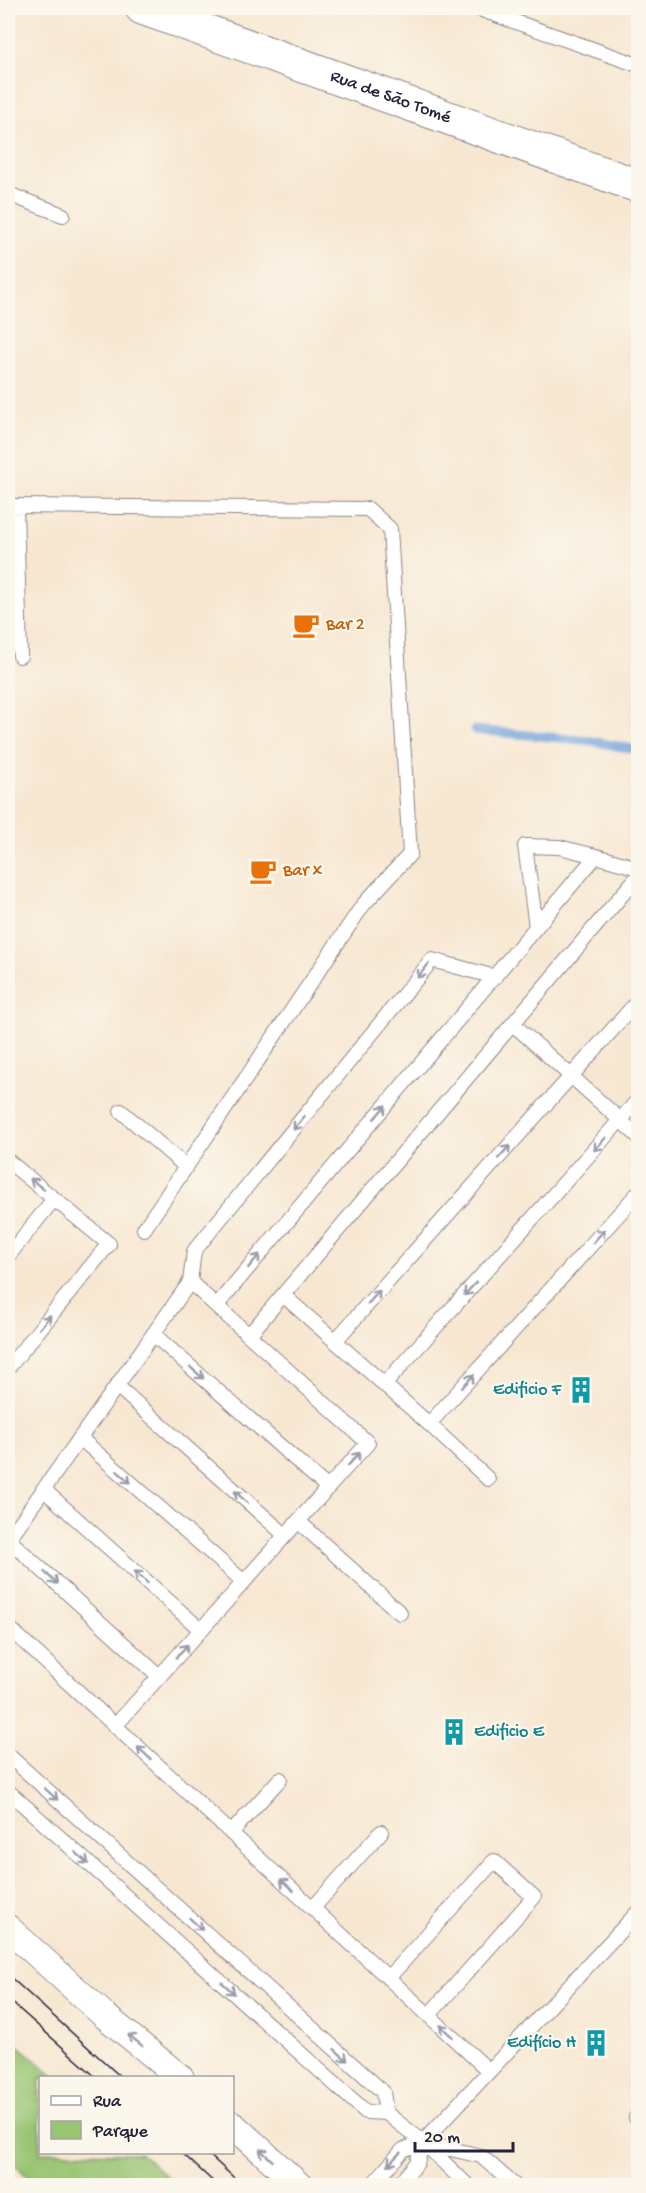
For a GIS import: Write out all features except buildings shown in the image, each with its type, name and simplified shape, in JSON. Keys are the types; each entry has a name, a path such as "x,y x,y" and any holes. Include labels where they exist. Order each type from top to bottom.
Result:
{"street":[{"name":"Rua de São Tomé","path":"142,8 639,186"},
{"path":"8,1928 105,2016 179,2076"},
{"path":"234,2126 300,2186"}],"lane":[{"path":"476,8 639,65"},
{"path":"8,194 63,215"},
{"path":"20,656 12,507 368,509 390,529 410,854 363,905 144,1229"},
{"path":"536,927 525,846 559,847 639,868"},
{"path":"216,1305 596,856"},
{"path":"249,1335 639,876"},
{"path":"159,1676 8,1540 190,1281 194,1251 432,960 495,977"},
{"path":"335,1341 639,1001"},
{"path":"513,1024 639,1136"},
{"path":"384,1385 639,1100"},
{"path":"121,1111 186,1167"},
{"path":"8,1161 109,1244 8,1368"},
{"path":"429,1424 639,1193"},
{"path":"8,1256 54,1199"},
{"path":"115,1726 368,1443 190,1281"},
{"path":"284,1295 488,1479"},
{"path":"153,1334 328,1488"},
{"path":"117,1386 285,1535"},
{"path":"80,1438 244,1582"},
{"path":"44,1489 201,1630"},
{"path":"298,1521 400,1613"},
{"path":"8,1627 489,2071"},
{"path":"8,1755 383,2092 386,2113"},
{"path":"231,1833 280,1779"},
{"path":"8,1791 366,2112 386,2113 423,2142 468,2186"},
{"path":"313,1908 381,1832"},
{"path":"104,1878 123,1858"},
{"path":"388,1978 494,1861 534,1897 429,2015"},
{"path":"371,2186 403,2150 423,2142 639,1912"},
{"path":"398,2186 417,2163 423,2142"},
{"path":"423,2142 481,2156 514,2186"}],"green space":[{"path":"8,2036 54,2076 39,2076 39,2154 141,2154 177,2185 37,2185 8,2159"}],"waterway":[{"path":"475,730 592,741 638,750"}],"tram line":[{"path":"8,1975 120,2076"},
{"path":"8,1999 95,2076"},
{"path":"183,2154 218,2186"},
{"path":"208,2154 243,2186"}],"place":[{"name":"Bar 2","path":"306,625"},
{"name":"Bar x","path":"263,871"},
{"name":"Edificio F","path":"581,1390"},
{"name":"Edificio E","path":"454,1732"},
{"name":"Edifício H","path":"596,2043"}]}
